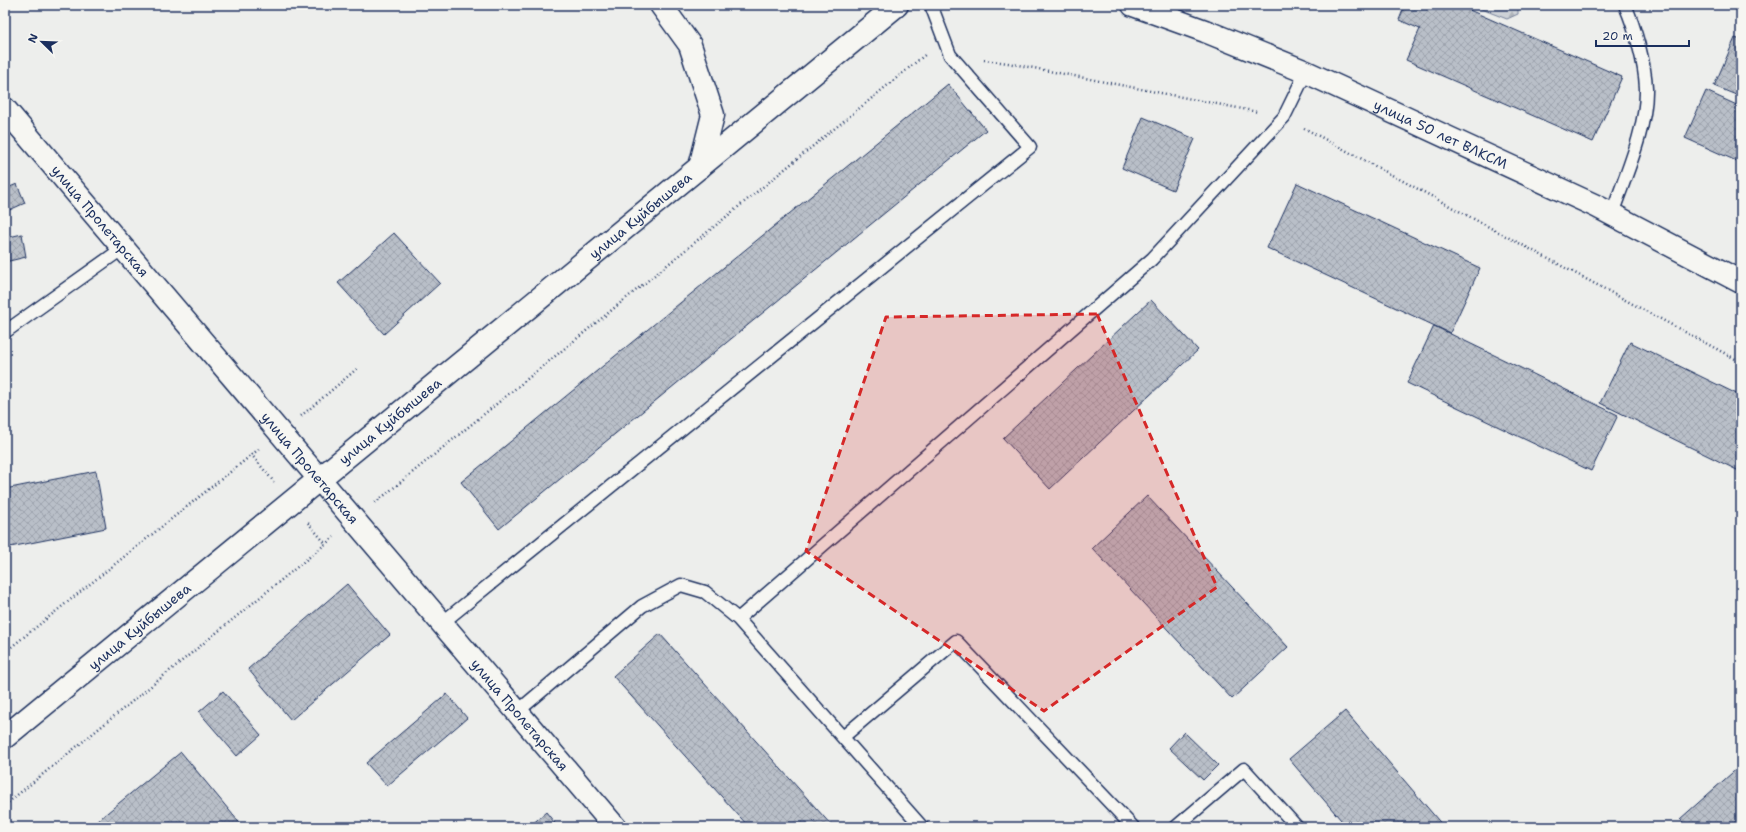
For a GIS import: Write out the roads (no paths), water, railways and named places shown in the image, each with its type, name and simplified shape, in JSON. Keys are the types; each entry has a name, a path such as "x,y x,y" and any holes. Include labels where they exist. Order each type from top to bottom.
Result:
{"main road":[{"name":"улица Куйбышева","path":"661,5 690,45 713,115 700,166"},
{"name":"улица Куйбышева","path":"5,738 897,5"},
{"name":"улица 50 лет ВЛКСМ","path":"1133,5 1205,31 1306,72 1612,214 1741,282"},
{"name":"улица Пролетарская","path":"5,108 615,827"}],"lane":[{"path":"442,623 1030,147 950,55 931,5"},
{"path":"1612,214 1639,134 1644,111 1646,88 1638,48 1625,5"},
{"path":"738,619 1152,259 1284,117 1306,72"},
{"path":"5,332 123,248"},
{"path":"517,712 642,606 682,585 705,592 738,619 922,827"},
{"path":"843,737 956,641 1133,827"},
{"path":"1176,827 1244,769 1297,827"}]}
